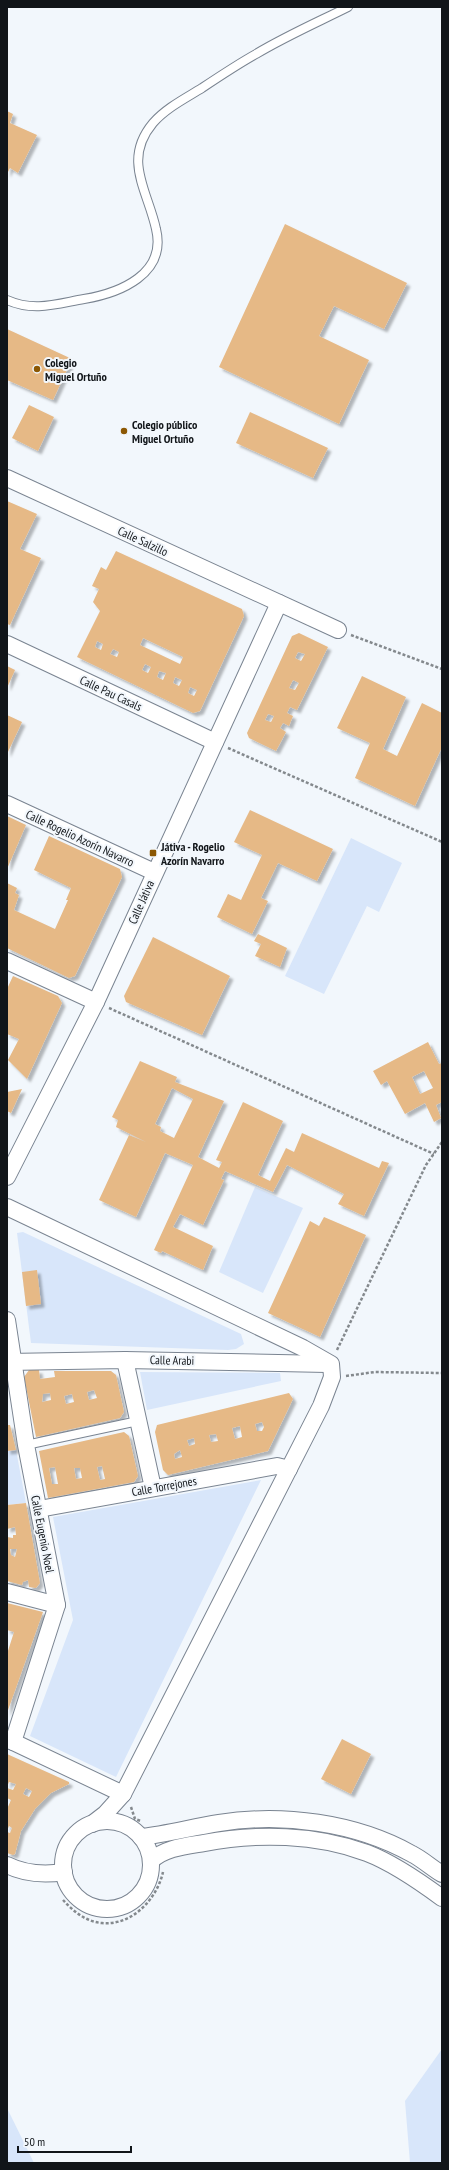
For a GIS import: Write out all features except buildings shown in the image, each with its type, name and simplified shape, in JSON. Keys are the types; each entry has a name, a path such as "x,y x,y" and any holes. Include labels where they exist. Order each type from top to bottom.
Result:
{"street":[{"name":"Calle Salzillo","path":"7,478 338,630"},
{"name":"Calle Játiva","path":"7,1177 96,1002 154,872 279,603"},
{"name":"Calle Pau Casals","path":"7,644 215,742"},
{"name":"Calle Rogelio Azorín Navarro","path":"7,804 154,872"},
{"path":"7,961 96,1002"},
{"path":"7,1207 303,1348 331,1371 321,1406 123,1794 104,1814 92,1824 81,1830 70,1843 64,1860 64,1872 67,1884 74,1894 83,1902 94,1907 106,1909 118,1907 129,1903 139,1895 146,1885 150,1874 167,1851 222,1840 254,1836 307,1838 367,1853 417,1881 442,1898"},
{"name":"Calle Eugenio Noel","path":"7,1320 10,1361 57,1605 10,1741"},
{"path":"125,1360 153,1488"},
{"name":"Calle Arabi","path":"10,1361 125,1360 331,1371"},
{"name":"Calle Torrejones","path":"38,1509 277,1466 289,1469"},
{"path":"7,1592 57,1605"},
{"path":"10,1741 123,1794"},
{"path":"123,1794 121,1805 127,1826"},
{"path":"92,1824 104,1821 115,1822 127,1826 141,1837 157,1866"},
{"path":"141,1837 220,1823 298,1821 340,1827 373,1836 412,1854 442,1874"},
{"path":"7,1865 32,1873 47,1874 64,1872"}],"lane":[{"path":"7,300 31,307 56,304 114,292 138,279 147,271 154,261 158,241 156,229 139,180 138,168 141,145 153,124 171,107 257,53 348,7"},
{"path":"26,1445 138,1421"}],"path":[{"path":"338,630 442,669"},
{"path":"215,742 442,842"},
{"path":"96,1002 434,1154"},
{"path":"442,1142 426,1165 331,1371 442,1373"},
{"path":"63,1900 77,1915 102,1923 123,1920 145,1907 160,1884 157,1866"}],"shaded area":[{"path":"351,838 402,863 379,912 367,906 324,994 285,976"},
{"path":"255,1187 303,1208 263,1293 219,1272"},
{"path":"23,1232 241,1334 244,1344 236,1349 228,1350 31,1343 17,1233"},
{"path":"140,1372 280,1373 281,1381 147,1410"},
{"path":"16,1450 26,1503 7,1505 7,1451"},
{"path":"261,1480 116,1777 30,1736 73,1620 53,1517"},
{"path":"442,2049 442,2163 410,2163 405,2101"},
{"path":"7,2108 34,2163 7,2163"}],"place":[{"name":"Colegio Miguel Ortuño","path":"37,369"},
{"name":"Colegio público Miguel Ortuño","path":"124,431"},
{"name":"Játiva - Rogelio Azorín Navarro","path":"153,853"}]}
